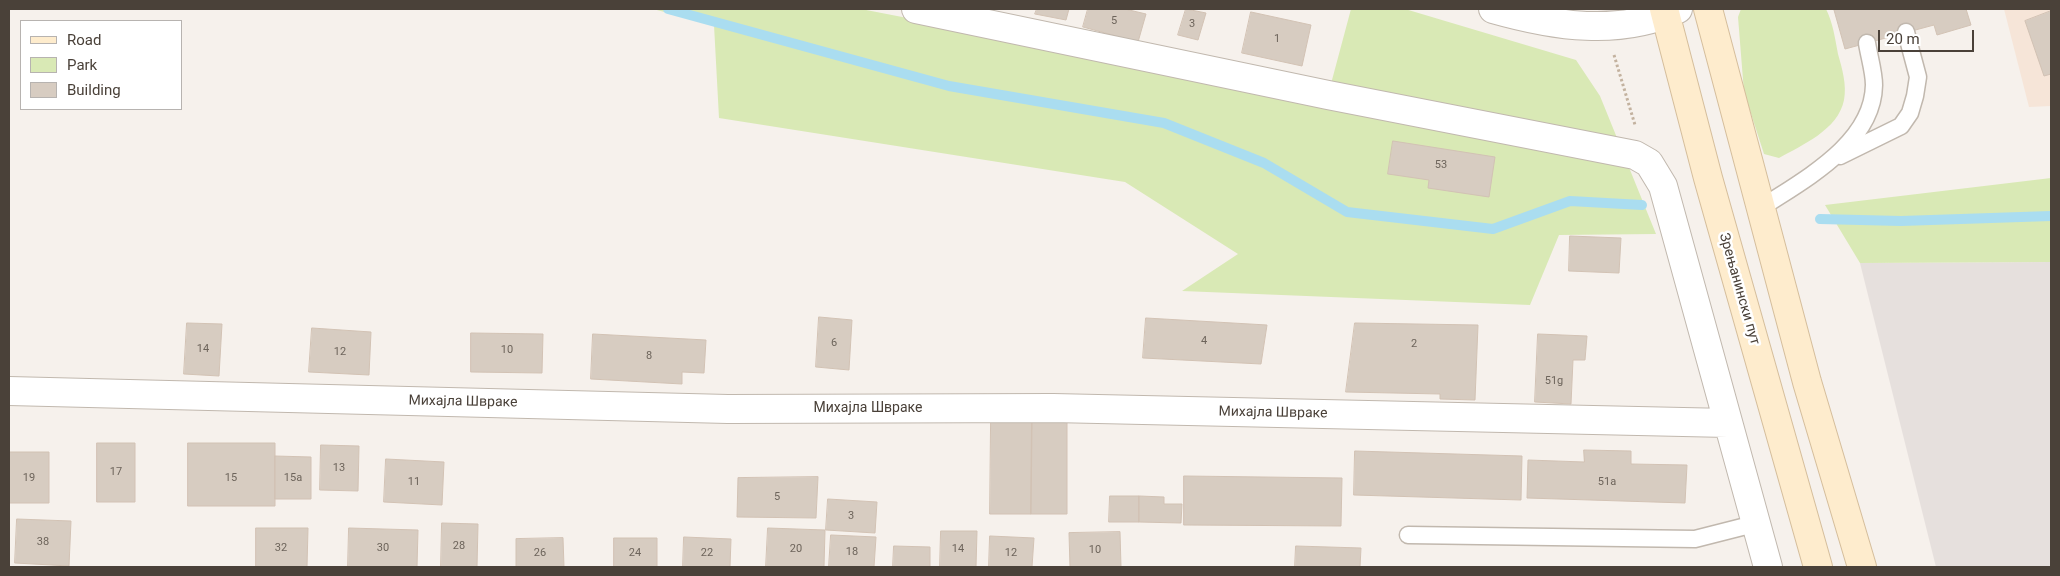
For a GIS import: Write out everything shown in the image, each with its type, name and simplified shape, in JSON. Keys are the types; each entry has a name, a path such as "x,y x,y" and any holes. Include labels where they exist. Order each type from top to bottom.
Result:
{"main road":[{"path":"1708,9 1807,382 1862,567"},
{"name":"Зрењанински пут","path":"1669,11 1708,178 1818,567"}],"street":[{"path":"916,9 1338,97 1635,155 1649,163 1663,186 1754,524 1768,567"},
{"path":"1493,9 1554,22 1598,26 1622,26 1669,11"},
{"name":"Михајла Швраке","path":"9,391 728,409 1053,408 1728,423"}],"lane":[{"path":"1761,208 1830,162 1900,126 1910,113 1918,78 1906,32"},
{"path":"1830,162 1859,129 1869,109 1874,85 1867,43"},
{"path":"1408,535 1695,539 1754,524"}],"path":[{"path":"1622,85 1634,123"}],"shaded area":[{"path":"2004,9 2051,9 2051,106 2029,107"},
{"path":"2051,262 2051,567 1936,567 1860,263"}],"green space":[{"path":"653,9 861,9 1206,76 1328,95 1351,9 1405,9 1576,60 1600,96 1656,234 1559,235 1530,305 1182,291 1238,254 1125,182 719,118 714,25"},
{"path":"1741,9 1826,9 1832,25 1844,83 1845,94 1840,111 1835,120 1818,135 1779,158 1764,154 1744,92 1738,17"},
{"path":"2051,178 2051,262 1860,263 1825,205"}],"building":[{"path":"1037,9 1069,9 1066,20 1035,14"},
{"path":"1088,9 1125,9 1146,14 1138,42 1083,27"},
{"path":"1186,9 1206,13 1198,40 1178,35"},
{"path":"1966,9 1971,25 1937,35 1934,25 1845,49 1834,10"},
{"path":"2051,11 2051,74 2044,76 2025,21"},
{"path":"1251,12 1311,25 1302,66 1242,53"},
{"path":"1393,141 1495,157 1489,197 1428,188 1429,180 1388,174"},
{"path":"1570,236 1621,238 1619,273 1569,271"},
{"path":"819,317 852,320 849,370 816,367"},
{"path":"1146,318 1267,325 1261,364 1143,358"},
{"path":"187,323 222,324 219,376 184,374"},
{"path":"1355,323 1478,325 1475,400 1440,399 1440,394 1346,392"},
{"path":"312,328 371,332 369,375 309,372"},
{"path":"471,333 543,334 542,373 471,372"},
{"path":"593,334 706,340 704,373 682,372 682,384 591,379"},
{"path":"1538,334 1587,336 1585,360 1573,360 1571,404 1535,402"},
{"path":"991,421 1032,421 1031,514 990,514"},
{"path":"1032,421 1067,422 1067,514 1031,514"},
{"path":"97,443 135,443 135,502 97,502"},
{"path":"188,443 275,443 275,506 188,506"},
{"path":"321,445 359,446 358,491 320,490"},
{"path":"1584,450 1631,451 1631,464 1687,465 1685,503 1527,498 1528,460 1584,462"},
{"path":"1355,451 1522,456 1521,500 1354,495"},
{"path":"9,452 49,452 49,503 9,503"},
{"path":"275,456 311,457 311,499 275,499"},
{"path":"386,459 444,462 442,505 384,502"},
{"path":"1184,476 1342,478 1341,526 1184,525"},
{"path":"818,477 816,518 737,517 738,478"},
{"path":"1110,496 1139,496 1139,522 1109,522"},
{"path":"1139,496 1164,497 1164,504 1182,504 1181,523 1139,522"},
{"path":"828,499 877,502 875,533 826,530"},
{"path":"17,519 71,521 69,566 15,563"},
{"path":"442,523 478,524 477,567 441,567"},
{"path":"256,528 308,528 307,567 256,567"},
{"path":"349,528 418,530 417,567 348,567"},
{"path":"768,528 825,530 824,567 766,567"},
{"path":"941,531 977,531 976,567 940,567"},
{"path":"1120,532 1121,567 1070,567 1069,533"},
{"path":"831,535 876,537 874,567 829,567"},
{"path":"990,536 1034,538 1032,567 989,567"},
{"path":"684,537 731,539 730,567 683,567"},
{"path":"563,538 564,567 516,567 516,539"},
{"path":"614,538 657,538 657,567 614,567"},
{"path":"894,546 930,547 930,567 893,567"},
{"path":"1296,546 1361,548 1360,567 1295,567"}],"waterway":[{"path":"668,9 949,86 1164,123 1264,163 1347,212 1493,229 1570,201 1642,205"},
{"path":"1820,219 1901,221 2051,216"}]}
